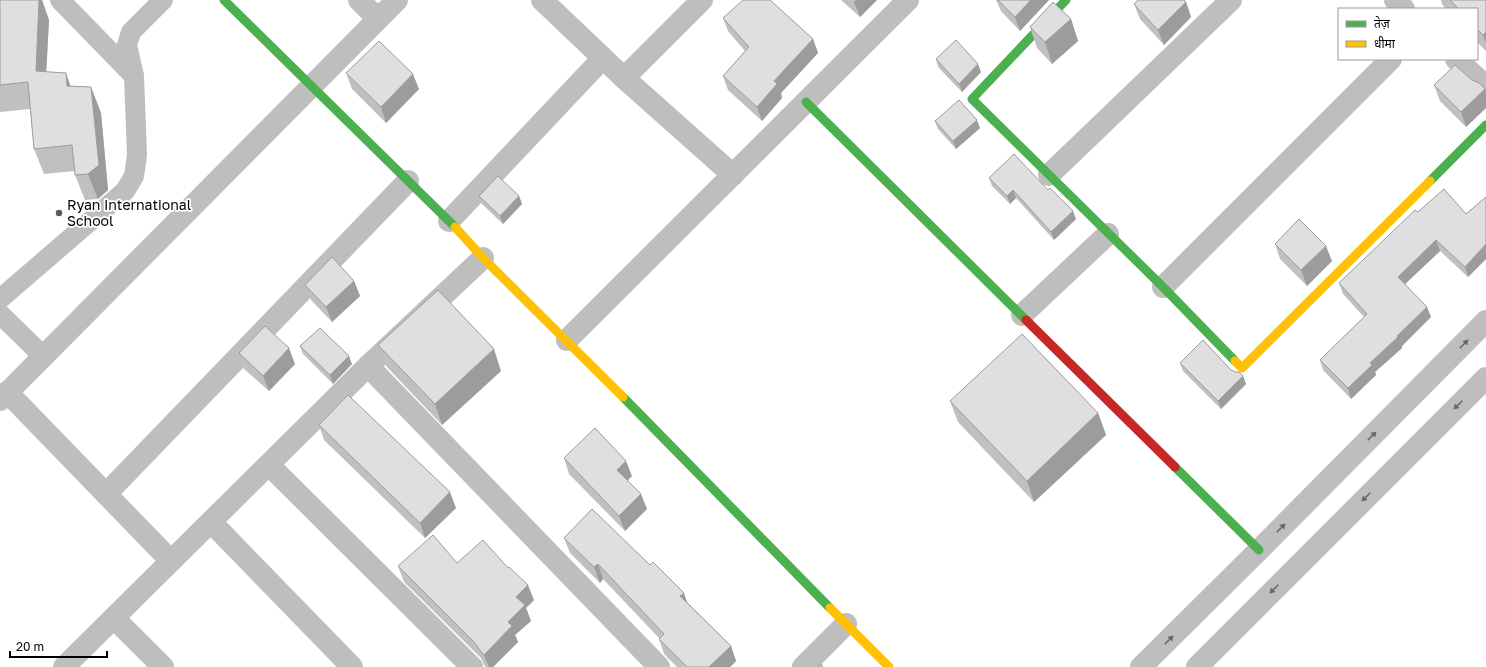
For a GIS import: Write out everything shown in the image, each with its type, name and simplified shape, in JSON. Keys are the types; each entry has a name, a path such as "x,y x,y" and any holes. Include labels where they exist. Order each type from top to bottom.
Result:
{"street":[{"path":"224,0 449,221 483,258 567,340 889,667"},
{"path":"360,0 378,19"},
{"path":"171,561 106,494 4,396 397,0"},
{"path":"542,0 624,78 733,175"},
{"path":"624,78 702,0"},
{"path":"567,340 908,0"},
{"path":"1066,0 972,99 1163,287 1242,368 1486,125"},
{"path":"1049,175 1231,0"},
{"path":"1395,0 1403,8"},
{"path":"449,221 603,58"},
{"path":"1163,287 1390,60"},
{"path":"1457,60 1486,86"},
{"path":"806,102 1259,550"},
{"path":"106,494 408,181"},
{"path":"1022,315 1108,234"},
{"path":"64,667 368,366 483,258"},
{"path":"1141,667 1486,321"},
{"path":"368,366 659,667"},
{"path":"1197,667 1486,378"},
{"path":"269,464 472,667"},
{"path":"211,522 352,667"},
{"path":"114,618 163,667"},
{"path":"803,667 846,624"}],"lane":[{"path":"60,0 134,76"},
{"path":"0,299 125,191 134,176 137,155 134,76 127,45 131,32 163,0"},
{"path":"0,314 43,356"}],"building":[{"path":"0,0 39,0 36,71 66,73 67,86 91,87 99,165 88,174 75,175 72,145 34,149 28,82 0,85"},
{"path":"743,0 770,0 813,39 774,81 777,84 757,107 723,76 749,47 723,18"},
{"path":"998,0 1031,0 1015,17"},
{"path":"1138,0 1184,0 1186,2 1158,30 1134,4"},
{"path":"1450,0 1486,0 1486,32 1483,35 1478,30 1478,8 1458,8"},
{"path":"1053,2 1071,19 1045,42 1030,27"},
{"path":"956,40 978,64 959,84 936,59"},
{"path":"379,41 413,74 381,107 346,73"},
{"path":"1455,65 1485,89 1461,112 1434,85"},
{"path":"959,100 977,120 953,141 935,121"},
{"path":"1014,154 1048,190 1050,188 1073,211 1051,232 1013,190 1007,196 989,178"},
{"path":"498,176 519,196 500,216 479,196"},
{"path":"1444,189 1466,214 1486,197 1486,244 1465,267 1436,240 1398,277 1427,307 1370,363 1372,365 1348,388 1320,360 1367,314 1339,283 1415,210 1418,212"},
{"path":"1299,219 1326,246 1301,270 1275,244"},
{"path":"332,257 354,281 326,307 305,285"},
{"path":"438,290 494,349 435,404 378,345"},
{"path":"265,326 289,348 263,376 239,353"},
{"path":"320,328 349,356 330,375 300,346"},
{"path":"1022,334 1098,413 1027,481 950,401"},
{"path":"1203,340 1230,369 1235,372 1239,372 1243,376 1218,401 1180,363"},
{"path":"348,395 450,492 420,523 319,425"},
{"path":"595,428 626,461 617,470 641,494 619,516 564,458"},
{"path":"592,509 650,565 653,562 684,593 680,596 731,646 709,667 687,667 659,639 664,634 598,564 594,567 564,538"},
{"path":"433,535 457,563 483,540 508,568 509,567 528,585 516,597 525,605 508,622 512,626 484,655 475,643 398,566"}],"traffic: fast":[{"path":"224,0 455,227"},
{"path":"1066,0 972,99 1163,287 1235,361"},
{"path":"806,102 1026,320"},
{"path":"1430,181 1486,125"},
{"path":"623,397 830,608"},
{"path":"1175,467 1259,550"}],"traffic: slow":[{"path":"1235,361 1242,368 1430,181"},
{"path":"455,227 483,258 623,397"},
{"path":"830,608 889,667"}],"traffic: jam":[{"path":"1026,320 1175,467"}],"place":[{"name":"Ryan International School","path":"59,213"}]}
